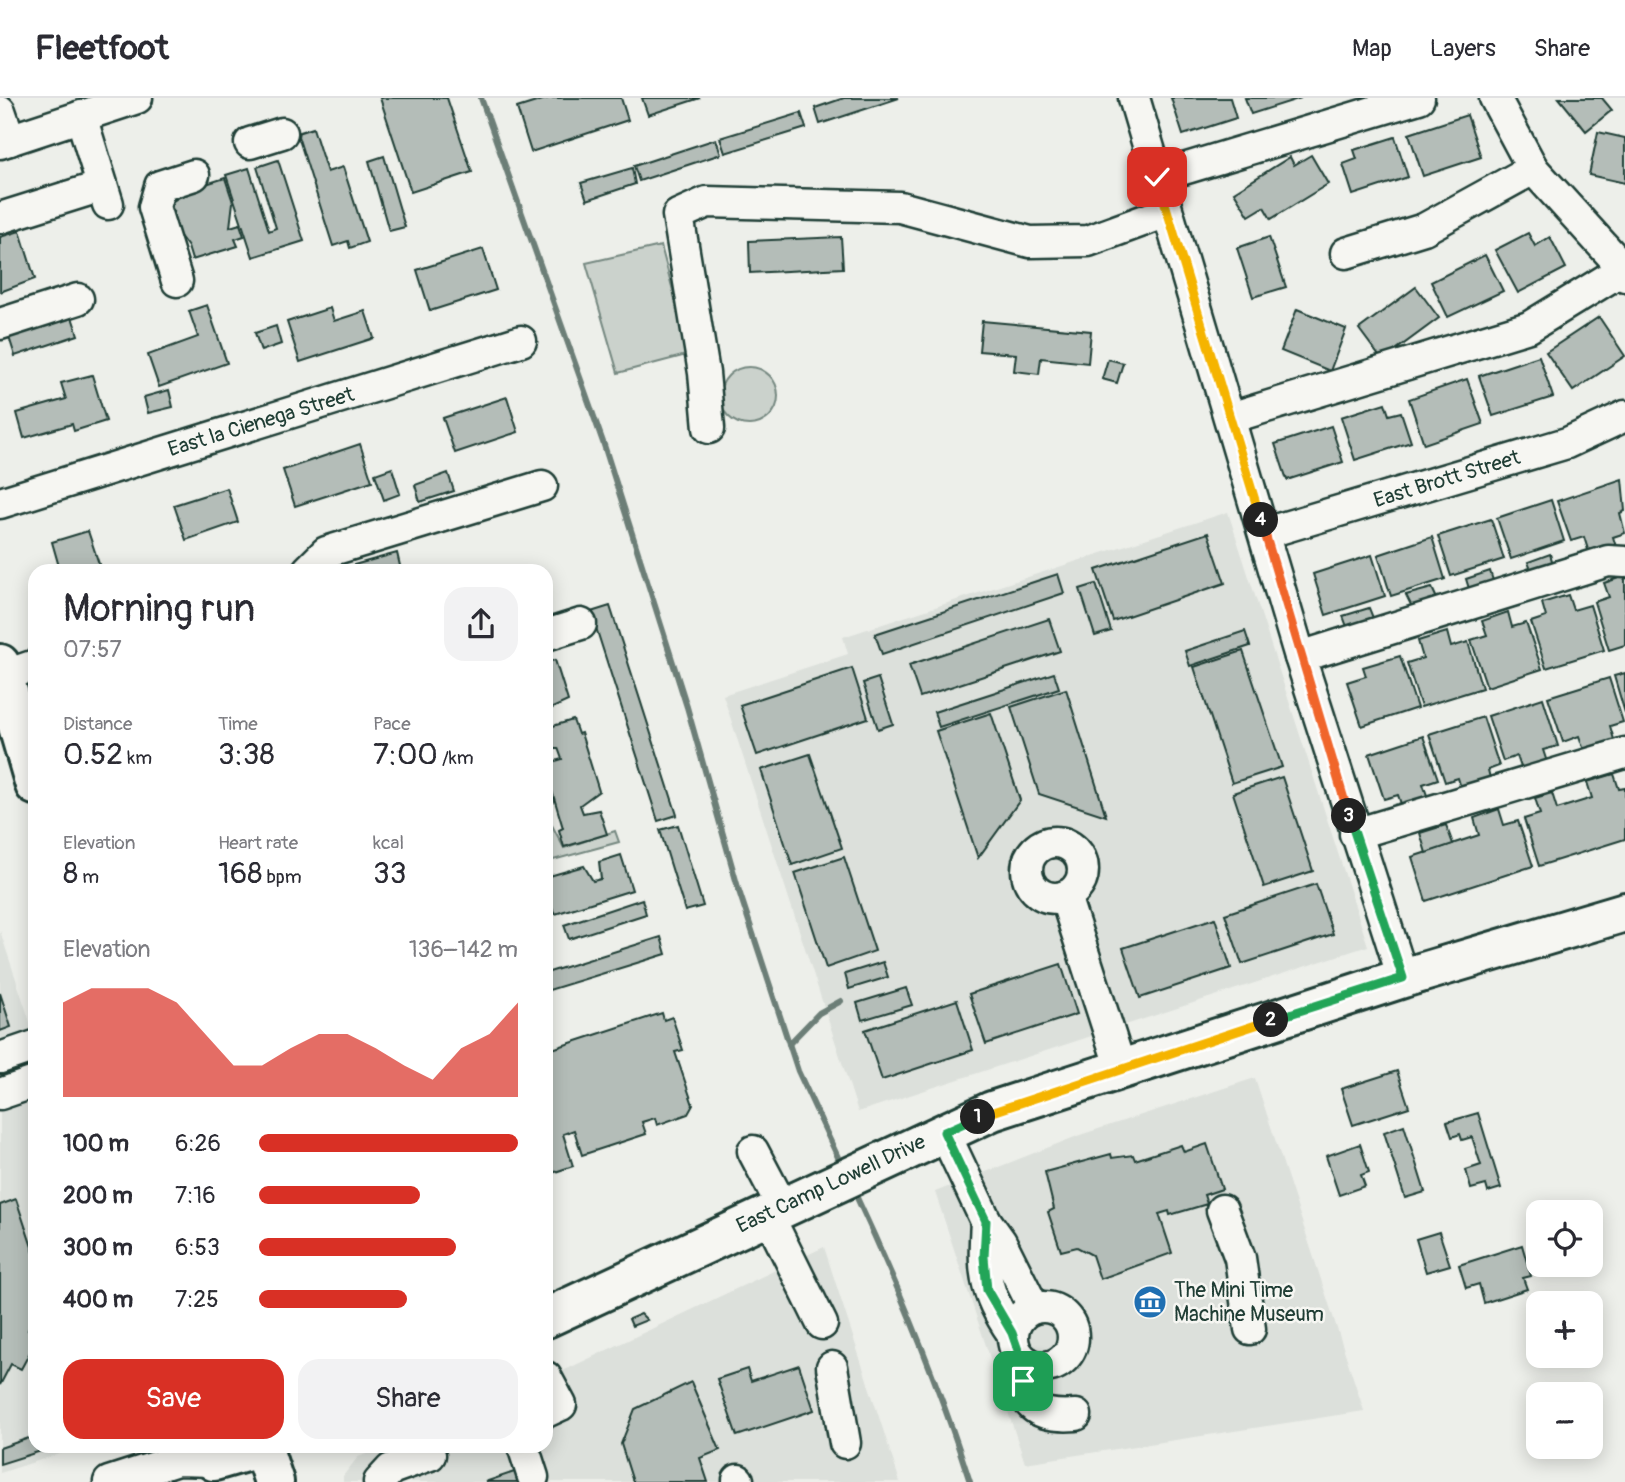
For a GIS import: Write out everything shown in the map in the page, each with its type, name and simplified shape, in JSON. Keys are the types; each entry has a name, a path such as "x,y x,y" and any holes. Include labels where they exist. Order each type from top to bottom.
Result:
{"main road":[{"path":"13,668 28,748"},
{"name":"East Camp Lowell Drive","path":"553,1315 826,1185 992,1111 1403,978 1625,912"},
{"path":"208,1468 266,1455"}],"street":[{"path":"0,111 5,141 137,98"},
{"path":"1134,98 1300,657 1403,978"},
{"path":"1157,177 1419,98"},
{"path":"1230,418 1528,327 1622,265 1533,169 1495,98"},
{"path":"0,218 105,195 81,116"},
{"path":"250,143 282,133"},
{"path":"1346,253 1424,229 1533,169"},
{"path":"177,281 154,207 160,186 194,175"},
{"path":"709,428 704,373 678,215 707,202 900,206 1030,242 1088,241 1167,212"},
{"path":"0,324 78,299"},
{"name":"East la Cienega Street","path":"0,503 521,341"},
{"name":"East Brott Street","path":"1265,533 1567,443 1625,416"},
{"path":"314,564 326,552 542,486"},
{"path":"1300,657 1608,561 1625,562"},
{"path":"553,633 581,624"},
{"path":"1355,834 1625,753"},
{"path":"1065,896 1121,1069"},
{"path":"0,1058 28,1048"},
{"path":"0,1094 28,1084"},
{"path":"944,1132 986,1221 1000,1241 1034,1308"},
{"path":"753,1151 822,1324"},
{"path":"1222,1209 1240,1258 1250,1329"},
{"path":"986,1221 984,1257 987,1290 1012,1333 1021,1359 1035,1367 1052,1366 1066,1357 1073,1343 1073,1331 1068,1319 1057,1310 1034,1308 1024,1314 1012,1333"},
{"path":"1028,1363 1023,1381 1033,1407 1050,1417 1076,1415"},
{"path":"832,1367 845,1443"},
{"path":"553,1390 561,1405 553,1409"},
{"path":"525,1453 533,1477"},
{"path":"379,1482 391,1469 430,1455"},
{"path":"109,1482 177,1460 208,1468"}],"shaded area":[{"path":"661,246 690,354 618,373 586,263"},
{"path":"749,367 760,369 773,380 778,396 776,407 765,420 749,425 738,423 725,412 720,396 722,385 733,372"},
{"path":"1228,512 1368,946 858,1112 723,695 848,654 843,637"},
{"path":"553,827 564,848 615,831 619,842 553,860"},
{"path":"0,931 28,1016 28,1453 62,1453 0,1473"},
{"name":"The Mini Time Machine Museum","path":"1255,1078 1364,1411 1025,1463 935,1192 1080,1135"},
{"path":"824,1247 900,1482 343,1482 343,1476 358,1457 368,1453 553,1453 553,1376"}],"building":[{"path":"380,98 447,98 472,172 411,192"},
{"path":"549,98 621,98 628,120 531,152 517,108"},
{"path":"642,98 700,98 648,115"},
{"path":"844,98 899,98 820,124 815,108"},
{"path":"1171,98 1230,98 1236,118 1183,135"},
{"path":"1245,98 1301,98 1251,114"},
{"path":"1559,98 1602,98 1612,110 1586,131"},
{"path":"801,113 806,128 725,153 720,138"},
{"path":"1467,115 1481,157 1423,176 1409,134"},
{"path":"313,128 327,172 343,167 367,242 350,248 348,241 333,246 297,133"},
{"path":"1598,132 1625,138 1625,183 1589,175"},
{"path":"1395,137 1408,177 1353,195 1343,164 1357,159 1354,150"},
{"path":"716,139 721,154 639,181 634,166"},
{"path":"1311,155 1328,184 1271,219 1264,207 1249,216 1234,192 1290,157 1294,165"},
{"path":"384,156 405,227 389,231 369,161"},
{"path":"278,160 304,241 253,257 226,175 249,168 269,231 276,228 257,167"},
{"path":"632,168 635,184 587,200 581,183"},
{"path":"225,178 233,202 230,227 240,224 244,236 235,239 238,246 192,260 188,247 166,217 174,211 169,204 179,197 177,193"},
{"path":"20,231 35,279 0,292 0,237"},
{"path":"1528,233 1535,246 1550,237 1566,268 1518,293 1495,250"},
{"path":"841,237 843,268 750,273 749,241"},
{"path":"1269,237 1286,287 1253,297 1237,248"},
{"path":"483,249 496,290 430,311 417,270"},
{"path":"1485,255 1503,291 1448,317 1431,282"},
{"path":"1416,287 1439,318 1382,360 1359,329"},
{"path":"207,305 227,363 159,387 148,355 198,337 189,311"},
{"path":"330,308 334,321 365,311 374,338 300,362 287,322"},
{"path":"1297,309 1346,329 1330,371 1281,351"},
{"path":"72,317 78,335 15,356 9,337"},
{"path":"1599,317 1625,356 1573,391 1546,352"},
{"path":"982,321 1091,331 1088,363 1041,358 1039,374 1014,371 1016,354 979,351"},
{"path":"276,326 281,344 261,351 255,333"},
{"path":"1539,356 1553,397 1493,416 1479,376"},
{"path":"1108,359 1123,363 1117,383 1102,379"},
{"path":"92,375 106,421 74,431 72,424 24,438 17,413 66,399 61,383"},
{"path":"1467,379 1483,424 1424,444 1409,399"},
{"path":"169,390 173,407 148,413 144,397"},
{"path":"507,397 518,432 455,453 443,418"},
{"path":"1385,403 1389,415 1401,412 1411,442 1355,460 1341,417"},
{"path":"1331,426 1343,462 1287,480 1275,444"},
{"path":"360,444 372,481 295,506 283,470"},
{"path":"392,468 400,494 384,500 375,474"},
{"path":"448,473 454,491 420,502 415,485"},
{"path":"1622,479 1625,511 1620,513 1625,533 1613,537 1617,550 1591,559 1584,537 1571,541 1557,501"},
{"path":"227,488 238,522 186,540 174,505"},
{"path":"1551,500 1564,541 1511,559 1497,518"},
{"path":"1491,519 1504,559 1451,576 1438,536"},
{"path":"88,531 99,564 58,564 52,542"},
{"path":"1208,533 1225,583 1113,621 1096,570"},
{"path":"1432,537 1445,579 1391,596 1378,555"},
{"path":"397,553 400,564 358,564"},
{"path":"1550,554 1554,567 1533,575 1528,562"},
{"path":"1372,555 1385,596 1326,615 1313,574"},
{"path":"1490,571 1495,587 1471,595 1466,579"},
{"path":"1058,574 1064,593 882,654 875,634"},
{"path":"1625,576 1625,645 1609,650 1594,602 1609,597 1604,583"},
{"path":"1096,584 1111,631 1095,636 1080,589"},
{"path":"1432,588 1439,603 1414,611 1406,595"},
{"path":"1568,595 1573,610 1590,605 1604,650 1546,668 1531,622 1546,617 1542,603"},
{"path":"610,606 677,815 658,821 591,612"},
{"path":"1369,608 1375,623 1349,632 1343,616"},
{"path":"1508,612 1512,627 1526,623 1542,669 1487,687 1471,640 1487,635 1482,621"},
{"path":"1049,619 1060,651 920,697 909,665"},
{"path":"1245,631 1250,646 1190,666 1185,651"},
{"path":"1447,632 1451,647 1468,642 1482,688 1421,707 1407,663 1423,658 1418,641"},
{"path":"1243,651 1282,767 1232,783 1194,667"},
{"path":"1400,656 1417,708 1362,726 1347,682 1366,676 1363,667"},
{"path":"553,660 555,660 568,701 553,708"},
{"path":"852,668 868,718 757,755 740,705"},
{"path":"1054,673 1059,688 939,727 934,712"},
{"path":"1625,673 1625,713 1614,676"},
{"path":"878,678 893,724 878,729 863,683"},
{"path":"1609,678 1623,722 1610,726 1615,743 1585,753 1579,736 1563,742 1548,697"},
{"path":"1066,689 1106,816 1039,794 1011,707"},
{"path":"1543,698 1558,746 1543,750 1548,765 1523,773 1517,756 1503,761 1488,716"},
{"path":"991,713 1020,800 978,858 936,731"},
{"path":"1483,717 1499,766 1488,770 1491,782 1462,791 1458,778 1445,782 1429,734"},
{"path":"573,720 578,734 581,733 599,791 580,805 583,813 599,810 607,834 564,847 559,830 563,828 553,794 553,762 562,759 558,748 553,748 553,726"},
{"path":"1423,736 1438,779 1423,784 1429,801 1403,810 1398,795 1384,799 1369,754"},
{"path":"810,754 842,848 792,865 761,770"},
{"path":"1614,774 1619,789 1625,788 1625,839 1539,866 1524,819 1540,814 1535,798 1552,793 1557,809 1592,798 1587,782"},
{"path":"1282,777 1313,871 1264,887 1233,793"},
{"path":"1499,809 1504,825 1518,821 1533,866 1426,901 1412,857 1479,835 1474,818"},
{"path":"678,825 703,906 685,911 660,830"},
{"path":"1446,825 1453,844 1426,853 1420,833"},
{"path":"621,855 632,890 555,914 553,875 584,866 593,881 601,879 599,862"},
{"path":"844,857 875,951 826,968 795,873"},
{"path":"1316,884 1333,934 1242,964 1225,914"},
{"path":"642,899 646,914 569,939 564,925"},
{"path":"1215,918 1231,968 1140,998 1123,948"},
{"path":"661,937 666,954 553,989 553,971"},
{"path":"883,962 888,977 849,989 845,974"},
{"path":"1061,964 1077,1014 986,1044 969,994"},
{"path":"906,988 912,1005 862,1020 857,1003"},
{"path":"0,993 11,1027 0,1031"},
{"path":"957,1000 973,1050 882,1080 865,1030"},
{"path":"662,1013 664,1020 672,1017 683,1050 675,1052 693,1105 688,1114 657,1125 655,1118 642,1122 646,1134 582,1155 574,1130 563,1134 573,1166 553,1173 553,1049"},
{"path":"1397,1071 1409,1107 1353,1125 1341,1089"},
{"path":"1478,1113 1501,1188 1488,1192 1486,1185 1471,1189 1466,1170 1481,1165 1472,1137 1462,1140 1460,1134 1452,1137 1447,1122"},
{"path":"1404,1125 1425,1192 1405,1198 1384,1132"},
{"path":"1207,1144 1222,1189 1204,1195 1207,1204 1170,1215 1169,1211 1159,1214 1172,1253 1100,1279 1092,1255 1077,1247 1061,1251 1048,1212 1054,1209 1045,1172 1111,1154 1112,1158 1133,1155 1135,1160 1181,1145 1184,1152"},
{"path":"1360,1144 1369,1172 1361,1175 1365,1186 1339,1195 1326,1156"},
{"path":"16,1199 28,1235 28,1356 21,1369 11,1364 0,1385 0,1205"},
{"path":"1439,1232 1450,1265 1426,1272 1416,1239"},
{"path":"1522,1245 1527,1277 1523,1278 1527,1289 1484,1303 1479,1284 1466,1288 1459,1265"},
{"path":"641,1314 647,1320 632,1326 629,1319"},
{"path":"799,1365 814,1410 737,1436 717,1379 747,1369 751,1381"},
{"path":"691,1382 720,1450 700,1458 708,1482 633,1482 621,1444 635,1409"},
{"path":"28,1438 28,1453 35,1453 0,1464 0,1448"},
{"path":"523,1469 527,1482 485,1482"}],"waterway":[{"path":"481,98 604,445 687,707 739,891 798,1071 842,1166"},
{"path":"789,1044 819,1013 841,1001"},
{"path":"853,1189 916,1333 970,1482"}],"place":[{"name":"The Mini Time Machine Museum","path":"1150,1302"}],"route":[{"path":"1023,1381 1028,1363 1021,1359 1014,1346 1012,1333 999,1315 987,1290 984,1257 986,1221 944,1132 992,1111 1403,978 1300,657 1157,177"}]}
